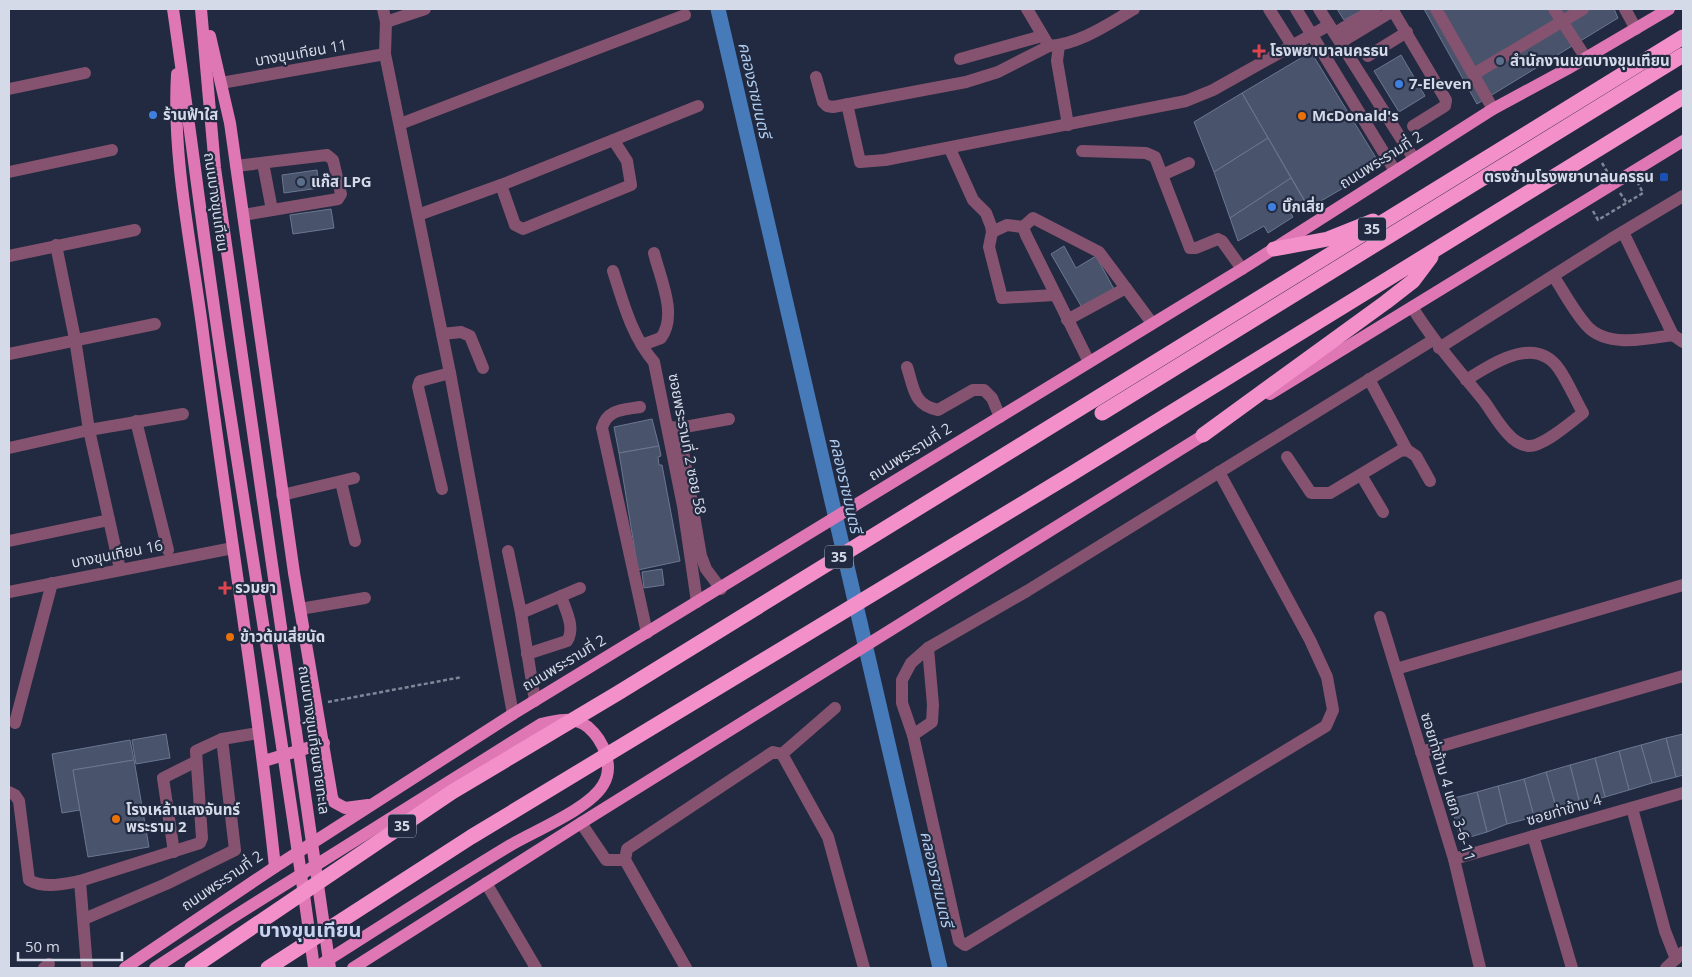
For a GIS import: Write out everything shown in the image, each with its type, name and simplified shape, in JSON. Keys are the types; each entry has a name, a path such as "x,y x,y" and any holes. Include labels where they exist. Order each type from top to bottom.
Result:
{"highway":[{"name":"35","path":"192,968 452,792 618,693 1060,422 1683,37"},
{"path":"1102,413 1683,54"},
{"path":"1116,438 1683,88"},
{"path":"268,968 471,837 1068,476 1683,96"},
{"path":"1274,249 1328,239 1403,210"},
{"path":"1202,435 1413,281 1438,248"}],"main road":[{"name":"ถนนบางขุนเทียน","path":"173,9 228,399"},
{"name":"ถนนบางขุนเทียน","path":"203,9 215,168 246,397"},
{"path":"203,9 222,83 236,166 282,495 334,802 345,808 371,804"},
{"name":"ถนนพระรามที่ 2","path":"125,968 274,867 513,714 1242,269 1493,109 1636,29 1651,13 1669,9"},
{"path":"179,50 175,109 184,196 258,733 264,761 274,867"},
{"path":"353,968 939,598 1683,141"},
{"name":"ถนนบางขุนเทียนชายทะเล","path":"246,397 330,968"},
{"name":"ถนนบางขุนเทียนชายทะเล","path":"228,399 296,835 314,968"},
{"path":"155,968 541,724 555,720 570,720 585,725 594,733 603,747 607,774 603,785 589,800 509,846 314,968"},
{"path":"264,761 324,743"}],"street":[{"path":"383,9 386,22 385,54 450,373 513,714"},
{"path":"386,22 425,9"},
{"path":"1027,9 1050,42 1057,61 1068,125"},
{"path":"960,59 1088,35 1134,9"},
{"path":"1269,9 1293,47"},
{"path":"1296,9 1395,171"},
{"path":"1319,9 1414,159"},
{"path":"1335,33 1375,9"},
{"path":"847,104 860,162 950,149 1186,100 1213,90 1313,36 1335,33 1393,9 1446,100 1445,106 1412,126"},
{"path":"1436,9 1493,109"},
{"path":"1554,9 1586,58"},
{"path":"1474,74 1583,9"},
{"path":"1625,9 1636,29"},
{"path":"400,124 685,15"},
{"path":"1368,56 1407,32"},
{"path":"816,77 823,102 827,106 847,104 966,82 998,72 1050,42"},
{"name":"บางขุนเทียน 11","path":"222,83 385,54"},
{"path":"9,89 85,73"},
{"path":"418,215 501,185 698,106"},
{"path":"501,185 515,225 523,230 631,185 627,161 614,141"},
{"path":"950,149 973,200 986,213 992,232 989,247 1002,298 1054,295"},
{"path":"9,172 112,150"},
{"path":"1082,151 1146,153 1155,157 1190,248 1196,248 1218,239 1222,241 1242,269"},
{"path":"236,166 330,156 341,194 338,199 243,215"},
{"path":"263,163 272,210"},
{"path":"1162,175 1189,163"},
{"path":"1219,472 1328,677 1333,710 1326,726 965,945 959,942 913,734 902,703 902,680 911,663 928,648 1028,591 1219,472 1369,379 1436,344 1554,277 1683,196"},
{"path":"992,232 1007,225 1023,227 1033,218 1099,252 1152,323"},
{"path":"1023,227 1054,295 1089,362"},
{"path":"9,256 135,230"},
{"path":"1554,277 1587,327 1606,338 1637,340 1678,338 1623,232"},
{"path":"56,245 75,339 89,430 120,569"},
{"path":"642,345 660,338 668,323 668,311 654,253"},
{"name":"ซอยพระรามที่ 2 ซอย 58","path":"613,271 633,329 654,362 674,427 697,602"},
{"path":"1067,320 1126,288"},
{"path":"1412,307 1436,344 1509,436 1522,445 1530,446 1545,441 1583,413 1558,368 1548,357 1537,353 1510,355 1466,380"},
{"path":"9,354 154,324"},
{"path":"442,334 461,332 470,336 483,368"},
{"path":"907,367 918,401 925,407 938,410 973,390 984,390 992,398 1000,417"},
{"path":"442,489 418,387 420,381 450,373"},
{"path":"1369,379 1407,450 1416,456 1430,481"},
{"path":"640,407 611,412 604,419 602,428 647,633"},
{"path":"9,448 89,430 183,414"},
{"path":"720,589 706,569 701,556 674,427 729,419"},
{"path":"136,421 168,550"},
{"path":"1287,457 1311,493 1316,494 1330,493 1400,451 1407,450"},
{"path":"1361,475 1382,512"},
{"path":"282,495 354,478"},
{"path":"341,482 355,541"},
{"path":"9,541 109,520"},
{"name":"บางขุนเทียน 16","path":"9,592 233,548"},
{"path":"508,551 522,613 535,701"},
{"path":"15,723 52,583"},
{"path":"1396,669 1683,585"},
{"path":"522,613 580,588"},
{"path":"527,654 567,641 570,636 569,621 561,596"},
{"path":"300,609 365,598"},
{"name":"ซอยท่าข้าม 4 แยก 3-6-11","path":"1380,617 1454,859 1480,968"},
{"path":"913,734 932,722 933,705 928,648"},
{"path":"1421,752 1683,676"},
{"path":"782,754 835,708"},
{"path":"9,792 19,801 29,880 40,885 50,886 80,881 174,852 202,841 195,762 196,750 222,739 258,733"},
{"path":"84,919 166,884 235,850 222,739"},
{"path":"686,968 625,860 627,849 773,752 782,754 828,837 864,968"},
{"path":"174,852 163,778 195,762"},
{"name":"ซอยท่าข้าม 4","path":"1454,859 1683,793"},
{"path":"1632,808 1665,930 1680,956 1666,968"},
{"path":"582,823 606,860 625,860"},
{"path":"1533,836 1572,968"},
{"path":"80,881 87,968"},
{"path":"486,883 536,968"}],"path":[{"path":"1601,161 1611,178"},
{"path":"1616,186 1627,203"},
{"path":"1598,220 1643,193"},
{"path":"317,704 462,677"}],"building":[{"path":"1337,9 1365,9 1344,20"},
{"name":"สำนักงานเขตบางขุนเทียน","path":"1424,9 1614,9 1618,18 1477,104"},
{"name":"McDonald's","path":"1311,52 1381,166 1309,208 1242,93"},
{"name":"7-Eleven","path":"1401,55 1425,96 1399,112 1374,71"},
{"path":"1242,93 1268,138 1214,172 1194,122"},
{"path":"1268,138 1291,178 1230,218 1214,172"},
{"path":"317,170 319,188 284,193 282,175"},
{"name":"บิ๊กเสี่ย","path":"1291,178 1305,202 1290,212 1293,217 1268,233 1264,226 1238,241 1230,218"},
{"path":"331,209 334,228 293,234 290,215"},
{"path":"1064,246 1076,268 1096,256 1115,291 1084,311 1051,254"},
{"path":"652,419 659,446 619,453 614,427"},
{"path":"659,446 661,456 658,457 659,465 662,465 680,561 638,570 619,453"},
{"path":"662,569 664,585 644,588 642,572"},
{"path":"166,734 170,758 136,764 132,740"},
{"path":"1683,734 1683,775 1676,777 1666,738"},
{"path":"1666,738 1676,777 1652,783 1641,745"},
{"path":"130,740 134,760 73,770 80,810 62,813 52,754"},
{"path":"1641,745 1652,783 1629,790 1619,751"},
{"path":"1619,751 1629,790 1605,797 1595,758"},
{"path":"1595,758 1605,797 1580,804 1570,765"},
{"path":"134,760 149,847 88,857 73,770"},
{"path":"1570,765 1580,804 1557,811 1546,772"},
{"path":"1546,772 1557,811 1534,817 1524,779"},
{"path":"1524,779 1534,817 1507,824 1498,786"},
{"path":"1498,786 1507,824 1487,832 1477,792"},
{"path":"1477,792 1487,832 1460,840 1450,799"}],"waterway":[{"name":"คลองราชมนตรี","path":"718,9 940,968"}],"place":[{"name":"โรงพยาบาลนครธน","path":"1259,51"},
{"name":"สำนักงานเขตบางขุนเทียน","path":"1500,61"},
{"name":"7-Eleven","path":"1399,84"},
{"name":"ร้านฟ้าใส","path":"153,115"},
{"name":"McDonald's","path":"1302,116"},
{"name":"ตรงข้ามโรงพยาบาลนครธน","path":"1664,177"},
{"name":"แก๊ส LPG","path":"301,182"},
{"name":"บิ๊กเสี่ย","path":"1272,207"},
{"name":"รวมยา","path":"225,588"},
{"name":"ข้าวต้มเสี่ยนัด","path":"230,637"},
{"name":"โรงเหล้าแสงจันทร์ พระราม 2","path":"116,819"}],"district":[{"name":"บางขุนเทียน","path":"310,930"}]}
